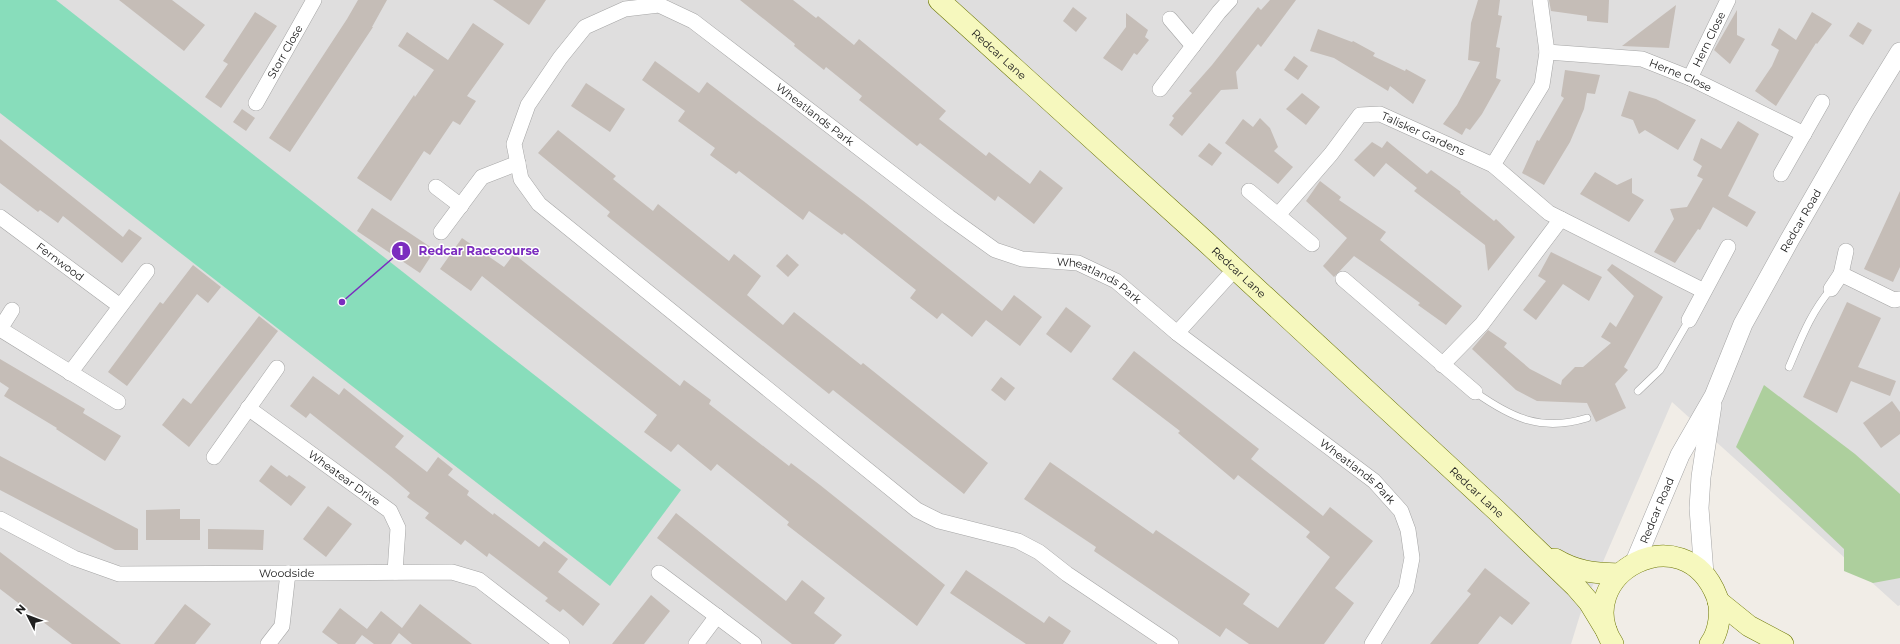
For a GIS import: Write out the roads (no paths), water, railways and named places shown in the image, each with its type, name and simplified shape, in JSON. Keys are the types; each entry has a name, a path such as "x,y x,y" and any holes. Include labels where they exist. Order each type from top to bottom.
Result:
{"main road":[{"name":"Redcar Lane","path":"939,0 1235,269 1535,548 1589,602 1610,639"},
{"name":"Redcar Lane","path":"1535,548 1569,567 1583,572 1627,568 1653,557 1671,556 1689,562 1704,574 1713,586 1718,601"},
{"path":"1610,639 1604,618 1604,606 1607,595 1627,568"},
{"path":"1710,644 1714,639 1719,620 1718,601"},
{"path":"1718,601 1749,626 1783,644"}],"street":[{"name":"Storr Close","path":"256,103 314,0"},
{"path":"1160,89 1230,0"},
{"path":"1493,165 1542,85 1547,52 1540,0"},
{"name":"Hern Close","path":"1690,78 1728,0"},
{"name":"Wheatlands Park","path":"1171,644 1067,574 1039,552 1018,541 939,521 918,510 539,204 520,180 514,144 528,105 560,58 585,27 625,9 659,2 693,22 949,218 995,250 1022,259 1078,263 1116,281 1177,334 1374,481 1401,511 1408,530 1412,558 1406,589 1372,644"},
{"path":"1170,19 1193,46"},
{"name":"Herne Close","path":"1547,52 1642,59 1690,78 1804,134"},
{"name":"Redcar Road","path":"1627,568 1680,454 1714,396 1743,324 1793,233 1900,52"},
{"path":"1781,174 1822,102"},
{"name":"Talisker Gardens","path":"1278,215 1331,154 1360,115 1380,114 1493,165 1549,213 1704,290"},
{"path":"441,232 482,177 518,162"},
{"path":"436,187 460,206"},
{"path":"1249,191 1312,244"},
{"name":"Fernwood","path":"0,217 120,306"},
{"path":"1442,365 1482,324 1561,219"},
{"path":"1689,320 1728,247"},
{"path":"1831,289 1841,274 1846,251"},
{"path":"1177,334 1235,269"},
{"path":"70,373 147,271"},
{"path":"1841,274 1894,300 1900,299"},
{"path":"1343,280 1475,392"},
{"path":"12,310 0,329 118,402"},
{"path":"214,457 277,368"},
{"name":"Redcar Road","path":"1704,574 1699,508 1714,396"},
{"name":"Wheatear Drive","path":"248,408 390,511 398,528 395,572"},
{"name":"Woodside","path":"0,519 74,558 119,574 452,572 480,580 544,639 562,644"},
{"path":"268,644 282,626 288,573"},
{"path":"658,574 754,644"},
{"path":"696,644 717,616"}],"lane":[{"path":"1789,367 1805,328 1818,305 1831,289"},
{"path":"1638,390 1660,370 1689,320"},
{"path":"1475,392 1500,410 1521,419 1554,425 1572,423 1587,418"}],"place":[{"name":"Redcar Racecourse","path":"342,302"}]}
